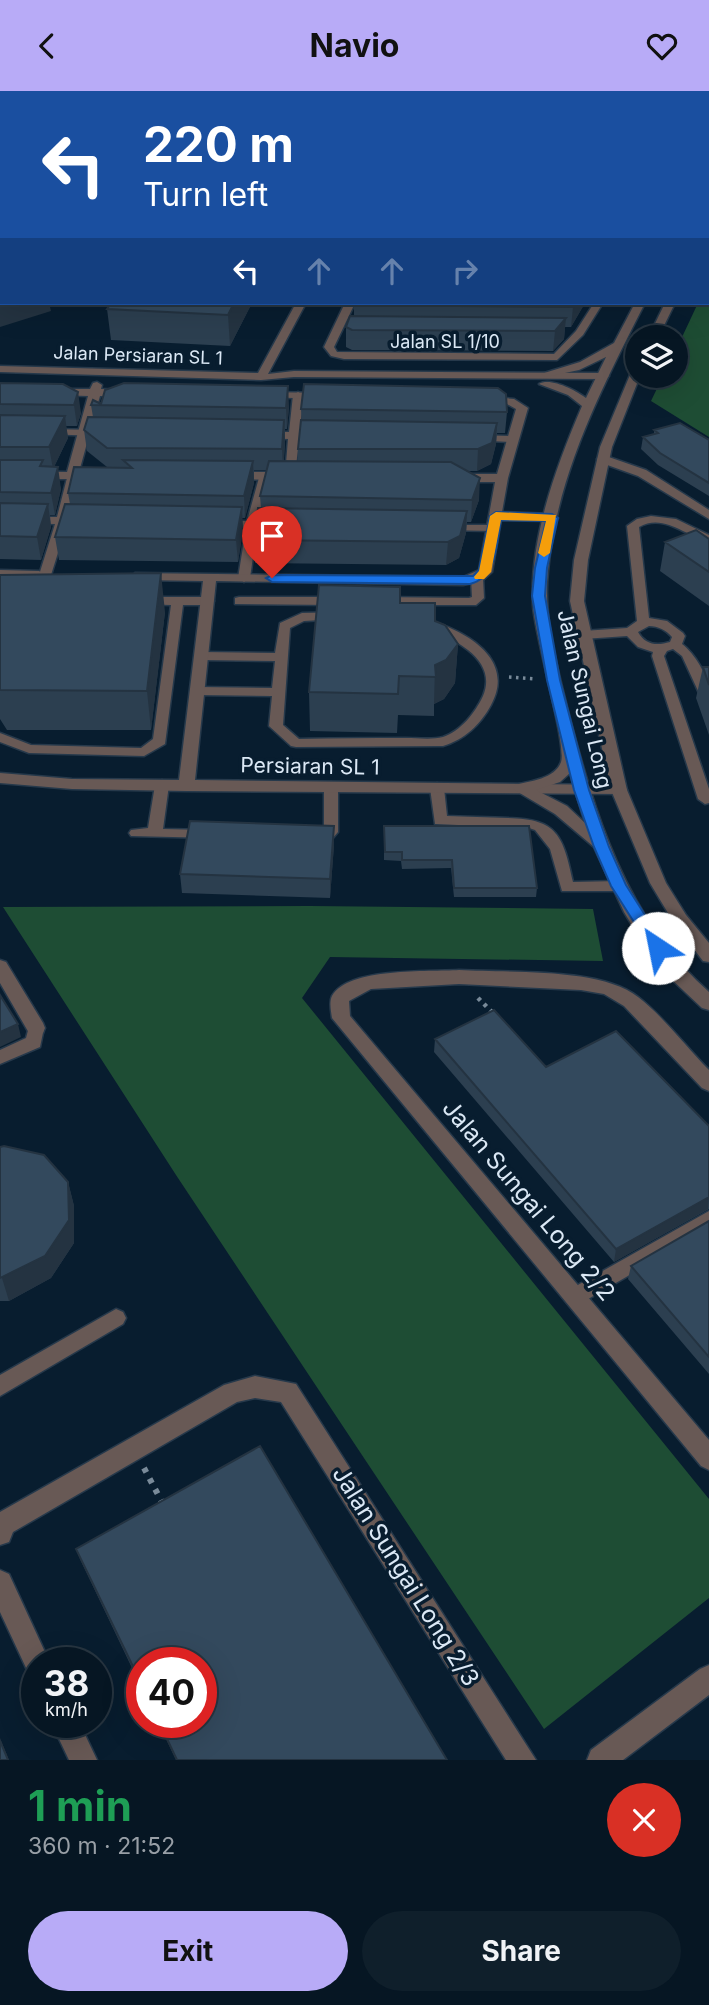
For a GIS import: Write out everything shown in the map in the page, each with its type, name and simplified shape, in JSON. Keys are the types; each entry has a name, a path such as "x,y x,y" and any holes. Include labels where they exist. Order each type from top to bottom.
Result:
{"street":[{"path":"261,377 300,305"},
{"name":"Jalan Sungai Long","path":"639,305 588,405 561,480 541,568 539,596 553,680 581,790 601,847 619,886 674,970 709,1003"},
{"path":"659,325 669,305"},
{"path":"545,379 587,366 620,344"},
{"name":"Jalan Persiaran SL 1","path":"0,369 274,377 290,382 545,379"},
{"path":"72,476 82,433 102,371"},
{"path":"545,379 625,380"},
{"path":"545,379 588,405"},
{"name":"Jalan Sungai Long","path":"626,388 603,459 581,560 577,601 619,790 658,883 680,919 709,956"},
{"path":"41,392 135,393"},
{"path":"256,394 341,396"},
{"path":"127,576 470,580 485,572 502,478 520,406 510,401 465,399"},
{"path":"603,459 631,467 709,516"},
{"path":"0,475 113,476"},
{"path":"223,476 296,476"},
{"path":"449,477 502,478"},
{"path":"494,522 552,518"},
{"path":"0,574 52,575"},
{"path":"186,786 210,577"},
{"path":"521,789 550,781 562,774 570,766 572,751"},
{"name":"Persiaran SL 1","path":"0,778 72,784 619,790"},
{"path":"521,789 561,810 601,847"},
{"path":"0,967 36,1028"},
{"path":"459,977 581,983 608,988 631,1001 709,1083"},
{"name":"Jalan Sungai Long 2/2","path":"459,977 369,982 352,989 340,999 341,1018 709,1458"},
{"name":"Jalan Sungai Long 2/3","path":"134,1447 232,1393 255,1387 288,1392 522,1760"},
{"path":"0,1533 3,1524 134,1447"},
{"path":"0,1583 30,1647"},
{"path":"601,1760 709,1678"},
{"path":"73,1738 83,1760"}],"lane":[{"path":"349,305 337,330 351,330"},
{"path":"566,333 580,333 597,305"},
{"name":"Jalan SL 1/10","path":"337,330 330,347 334,353 344,356 557,357 580,333"},
{"path":"296,476 294,435 298,395"},
{"path":"41,432 108,433"},
{"path":"254,435 335,436"},
{"path":"457,438 512,439"},
{"path":"52,575 72,476"},
{"path":"244,578 252,524 264,476"},
{"path":"643,623 634,526 639,521 654,519 673,522 709,540"},
{"path":"0,520 89,521"},
{"path":"438,527 494,522"},
{"path":"211,524 292,525"},
{"path":"362,601 472,602 478,599 470,580"},
{"path":"136,601 208,601"},
{"path":"0,737 29,749 144,752 160,741 177,601"},
{"path":"239,601 349,601"},
{"path":"302,617 415,618 455,633 486,660 494,676 491,693 480,712 462,734 443,742 296,743 276,726 284,626 302,617"},
{"path":"632,636 635,627 643,623 659,623 673,628 679,636 675,645"},
{"path":"584,640 632,636 643,646 661,649 675,645"},
{"path":"675,645 687,654 704,690"},
{"path":"661,649 658,656 705,799"},
{"path":"202,656 281,657"},
{"path":"198,691 278,692"},
{"path":"155,834 162,785"},
{"path":"307,837 327,836 331,832 331,787"},
{"path":"437,788 440,821 540,825 552,835 567,887 619,886"},
{"path":"136,833 224,835"},
{"path":"0,1057 34,1042 36,1028"},
{"path":"576,1296 709,1219"},
{"path":"0,1386 116,1318"}],"path":[{"path":"494,676 553,680"},
{"path":"459,977 499,1020"},
{"path":"134,1447 168,1512"}],"green space":[{"path":"697,305 709,305 709,437 651,401 657,388 688,388 688,325"},
{"path":"3,907 593,909 603,961 330,957 302,998 709,1499 709,1598 544,1729 176,1175"}],"building":[{"path":"110,305 233,305 228,315 107,309"},
{"path":"354,305 574,305 573,307"},
{"path":"350,316 566,318 555,331 352,330 346,327"},
{"path":"0,383 63,384 78,392 74,405 0,404"},
{"path":"124,383 288,386 286,408 91,405 93,400 101,404 105,390"},
{"path":"304,384 498,388 506,394 507,412 301,409"},
{"path":"0,415 65,416 49,447 0,447"},
{"path":"88,417 284,420 282,449 107,448 84,430"},
{"path":"301,420 497,423 492,443 478,449 298,449"},
{"path":"680,423 709,440 709,483 660,453 643,437 658,433 654,430"},
{"path":"0,460 43,460 40,466 58,467 51,493 0,492"},
{"path":"123,460 253,461 244,496 68,493 74,467 132,468"},
{"path":"269,461 451,462 480,478 472,500 260,496"},
{"path":"0,503 48,504 37,537 0,536"},
{"path":"65,504 242,507 236,540 55,537"},
{"path":"258,508 467,511 460,536 448,542 254,540"},
{"path":"696,530 709,539 709,572 665,542"},
{"path":"161,573 147,691 0,690 0,575"},
{"path":"319,585 400,587 400,603 435,603 435,621 445,625 458,644 446,660 435,665 436,677 399,676 398,694 309,692"},
{"path":"703,667 709,667 709,685"},
{"path":"190,821 334,826 330,879 180,874"},
{"path":"384,826 529,826 537,888 454,888 452,860 402,860 402,852 385,852"},
{"path":"0,995 18,1024 0,1032"},
{"path":"494,1010 546,1067 616,1031 709,1126 709,1197 616,1249 435,1039"},
{"path":"0,1147 44,1155 68,1182 69,1220 45,1256 0,1278"},
{"path":"709,1221 709,1357 631,1266"},
{"path":"260,1446 447,1760 177,1760 167,1738 217,1738 217,1647 126,1647 126,1652 76,1549"},
{"path":"0,1741 8,1760 0,1760"}],"slow traffic":[{"path":"480,577 485,572 496,516 552,518 544,553"}],"route":[{"path":"272,578 470,580 485,572 496,516 552,518 541,568 539,596 553,680 581,790 601,847 619,886 658,948"}]}
